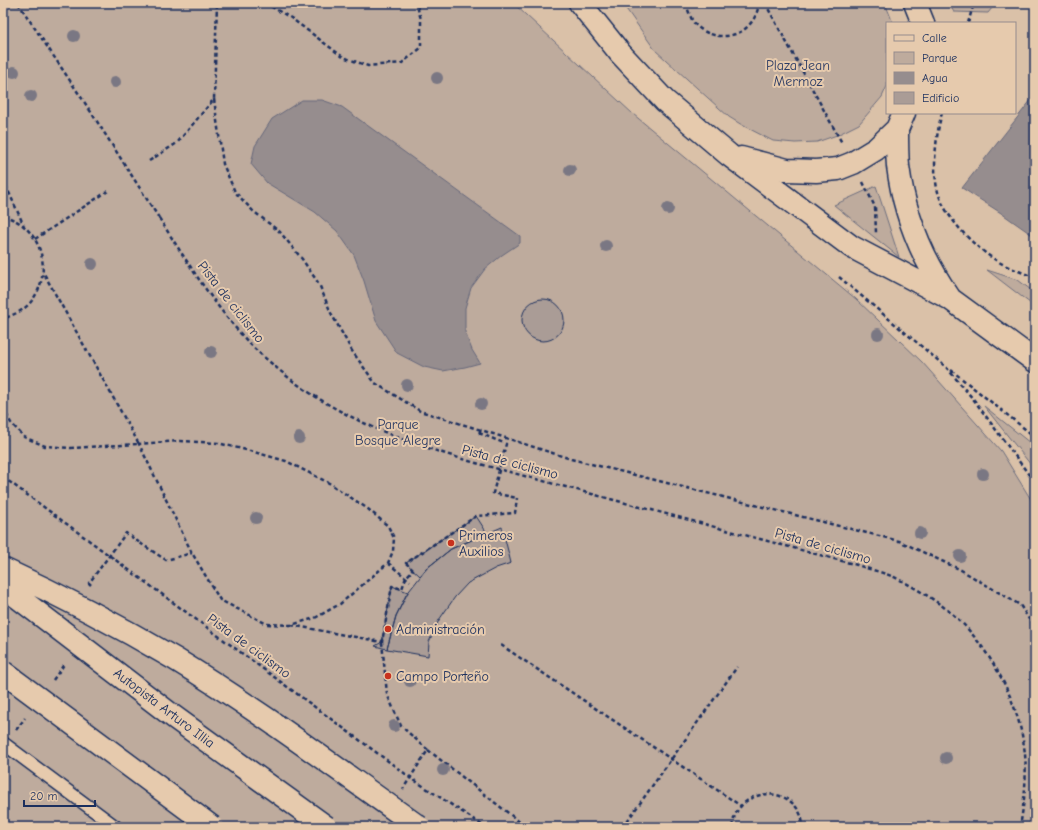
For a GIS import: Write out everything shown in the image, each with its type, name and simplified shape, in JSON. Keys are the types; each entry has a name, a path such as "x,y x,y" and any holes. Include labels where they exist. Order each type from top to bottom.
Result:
{"main road":[{"path":"580,3 620,53 665,101 729,155 852,247 949,298 1035,361"},
{"path":"915,3 922,22"},
{"path":"729,155 787,170 816,171 838,169 853,163 876,150 901,121"},
{"path":"901,121 898,165 904,199 918,244 939,284 949,298"},
{"path":"3,569 55,594 175,659 244,704 419,827"},
{"name":"Autopista Arturo Illia","path":"3,586 174,717 326,827"},
{"path":"3,672 212,827"}],"lane":[{"path":"4,744 116,827"}],"path":[{"name":"Pista de ciclismo","path":"18,3 89,109 191,268 214,299 254,348 290,380 334,409 380,431 427,449 857,565 899,579 934,599 964,626 989,656 1008,692 1019,724 1025,754 1025,795 1020,827"},
{"path":"217,3 214,99 223,164 235,192 252,211 280,232 302,259 319,284 331,314 352,351 375,383 420,411 480,432 571,459 899,541 962,570 1020,605 1035,629"},
{"path":"265,3 291,18 343,57 368,66 402,63 421,48 421,19 416,3"},
{"path":"686,3 688,13 694,23 703,31 714,35 727,36 738,33 748,26 756,16 759,3"},
{"path":"765,3 875,206 876,233"},
{"path":"968,22 974,3"},
{"path":"149,161 177,143 214,99"},
{"path":"942,114 938,124 935,162 938,191 943,204 958,227 978,248 999,263 1035,276"},
{"path":"3,179 24,226 35,239 42,255 43,272 39,289 29,304 15,314 3,319"},
{"path":"35,239 108,191"},
{"path":"3,216 24,226"},
{"path":"43,272 139,444 192,553 220,600 266,624 291,625 382,642"},
{"path":"840,276 946,367 1035,437"},
{"path":"946,367 974,400 1035,483"},
{"path":"3,408 12,423 24,437 45,446 71,448 180,441 218,443 286,461 329,483 368,509 388,526 394,538 393,551 388,563 340,604 315,618 291,625"},
{"path":"480,432 506,444 493,493 517,498 515,513 476,516 406,563 413,570 406,577 402,589 392,586 382,642 387,694 401,726 428,750 526,827"},
{"name":"Pista de ciclismo","path":"3,477 411,778 485,827"},
{"path":"94,587 89,583 126,533 166,560 192,553"},
{"path":"388,563 410,580"},
{"path":"501,645 741,806"},
{"path":"51,682 65,663"},
{"path":"623,827 737,667"},
{"path":"4,744 28,713"},
{"path":"402,790 428,750"},
{"path":"732,827 735,816 741,806 750,798 761,794 772,794 784,797 793,804 800,813 803,827"}],"green space":[{"name":"Parque Bosque Alegre","path":"3,3 513,3 633,114 856,299 922,362 1001,451 1035,506 1035,827 3,827"},
{"name":"Plaza Jean Mermoz","path":"622,3 885,3 893,22 886,22 886,88 882,97 859,124 837,135 817,142 795,143 773,141 742,125 729,117 655,50"},
{"path":"948,3 996,3 988,13 954,12"},
{"path":"876,186 899,257 834,205"},
{"path":"987,270 1018,280 1035,293 1035,307"},
{"path":"984,406 1035,447 1035,470"}],"water":[{"path":"1035,95 1035,237 962,188"},
{"path":"302,100 322,100 342,107 520,236 520,243 485,269 471,288 465,308 465,332 472,350 480,363 443,371 424,367 397,353 376,321 364,281 354,255 337,231 315,212 267,183 251,164 255,146 272,119"}],"building":[{"path":"539,299 547,299 555,302 561,308 564,320 561,332 555,338 547,341 539,341 531,338 525,332 522,324 522,316 525,308 531,302"},
{"name":"Primeros Auxilios","path":"476,516 487,533 451,549 427,568 420,576 406,563"},
{"path":"502,527 511,563 496,568 468,583 455,597 439,620 429,642 428,656 387,649 396,616 406,595 427,568 451,549"},
{"name":"Administración","path":"392,586 408,592 396,616 387,649 375,646 382,642"}],"place":[{"name":"Primeros Auxilios","path":"451,543"},
{"name":"Administración","path":"388,629"},
{"name":"Campo Porteño","path":"388,676"}]}
